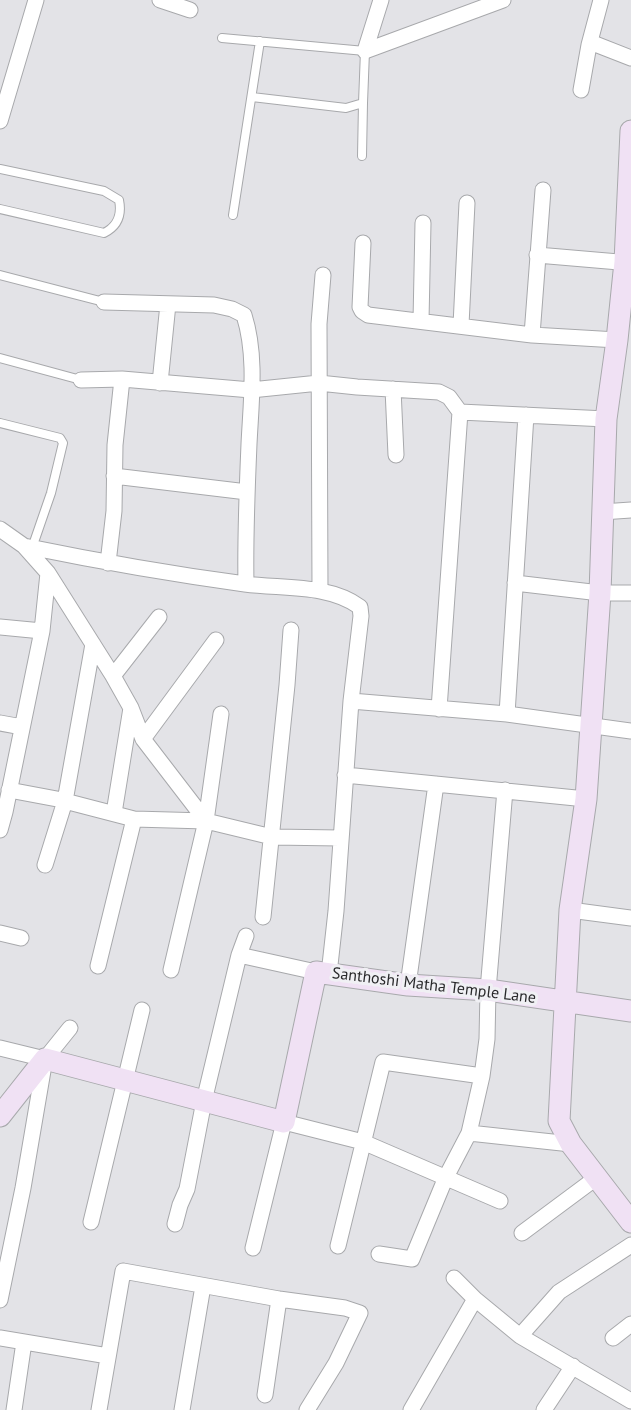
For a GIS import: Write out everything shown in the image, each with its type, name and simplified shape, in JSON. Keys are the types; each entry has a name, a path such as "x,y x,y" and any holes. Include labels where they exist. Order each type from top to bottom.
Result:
{"street":[{"path":"0,121 36,0"},
{"path":"160,0 190,10"},
{"path":"365,51 381,0"},
{"path":"461,15 465,0"},
{"path":"365,51 502,0"},
{"path":"580,90 601,0"},
{"path":"590,42 631,58"},
{"path":"631,131 628,262 606,419 600,593 586,799 570,910 560,1121 571,1144 631,1222"},
{"path":"532,335 543,190"},
{"path":"461,325 467,203"},
{"path":"421,321 423,223"},
{"path":"363,243 360,307 368,315 532,335 617,340"},
{"path":"537,255 628,262"},
{"path":"320,591 319,324 322,275"},
{"path":"104,302 214,305 232,309 244,315 250,336 251,390 246,584"},
{"path":"160,384 168,304"},
{"path":"108,563 114,511 114,476 122,379"},
{"path":"81,380 122,379 251,390 319,382 439,392 449,398 460,412 439,709"},
{"path":"393,389 396,454"},
{"path":"460,412 606,419"},
{"path":"507,714 526,415"},
{"path":"114,476 247,492"},
{"path":"602,513 631,510"},
{"path":"0,529 28,547 48,573 113,676 131,708 143,739 206,821"},
{"path":"28,547 108,563 246,584 320,591 347,597 360,607 336,911 253,1248"},
{"path":"0,830 42,632 48,573"},
{"path":"515,582 600,593 631,593"},
{"path":"113,676 159,617"},
{"path":"0,627 42,632"},
{"path":"263,916 291,630"},
{"path":"143,739 216,640"},
{"path":"45,865 65,801 93,644"},
{"path":"351,701 507,714 631,731"},
{"path":"114,813 131,708"},
{"path":"171,970 206,821 221,714"},
{"path":"0,723 22,727"},
{"path":"345,775 586,799"},
{"path":"408,986 436,784"},
{"path":"9,790 65,801 134,819 206,821 272,837 340,838"},
{"path":"379,1254 412,1259 446,1177 469,1133 482,1076 487,1039 488,990 505,790"},
{"path":"98,966 134,819"},
{"path":"570,910 631,918"},
{"path":"0,933 21,938"},
{"path":"175,1224 187,1189 204,1101 239,955 246,936"},
{"name":"Santhoshi Matha Temple Lane","path":"239,955 322,973 408,986 488,990 631,1011"},
{"path":"91,1222 142,1010"},
{"path":"0,1116 70,1028"},
{"path":"0,1048 363,1142 500,1201"},
{"path":"0,1300 23,1188 45,1059"},
{"path":"338,1246 383,1062 482,1076"},
{"path":"469,1133 571,1144"},
{"path":"522,1233 596,1178"},
{"path":"520,1336 559,1292 631,1245"},
{"path":"99,1410 123,1270 203,1286 345,1308 360,1313 336,1363 307,1410"},
{"path":"454,1278 475,1299 520,1336 631,1401"},
{"path":"182,1410 203,1286"},
{"path":"265,1395 279,1299"},
{"path":"411,1410 475,1299"},
{"path":"613,1338 631,1324"},
{"path":"0,1338 108,1356"},
{"path":"14,1410 24,1342"},
{"path":"543,1410 573,1366"}],"lane":[{"path":"222,38 365,51 362,156"},
{"path":"233,215 260,41"},
{"path":"252,97 346,108 363,103"},
{"path":"0,169 104,191 119,200 122,212 113,229 104,233 0,209"},
{"path":"0,275 104,302"},
{"path":"0,358 81,380"},
{"path":"0,423 60,438 63,443 51,493 28,547"}]}
